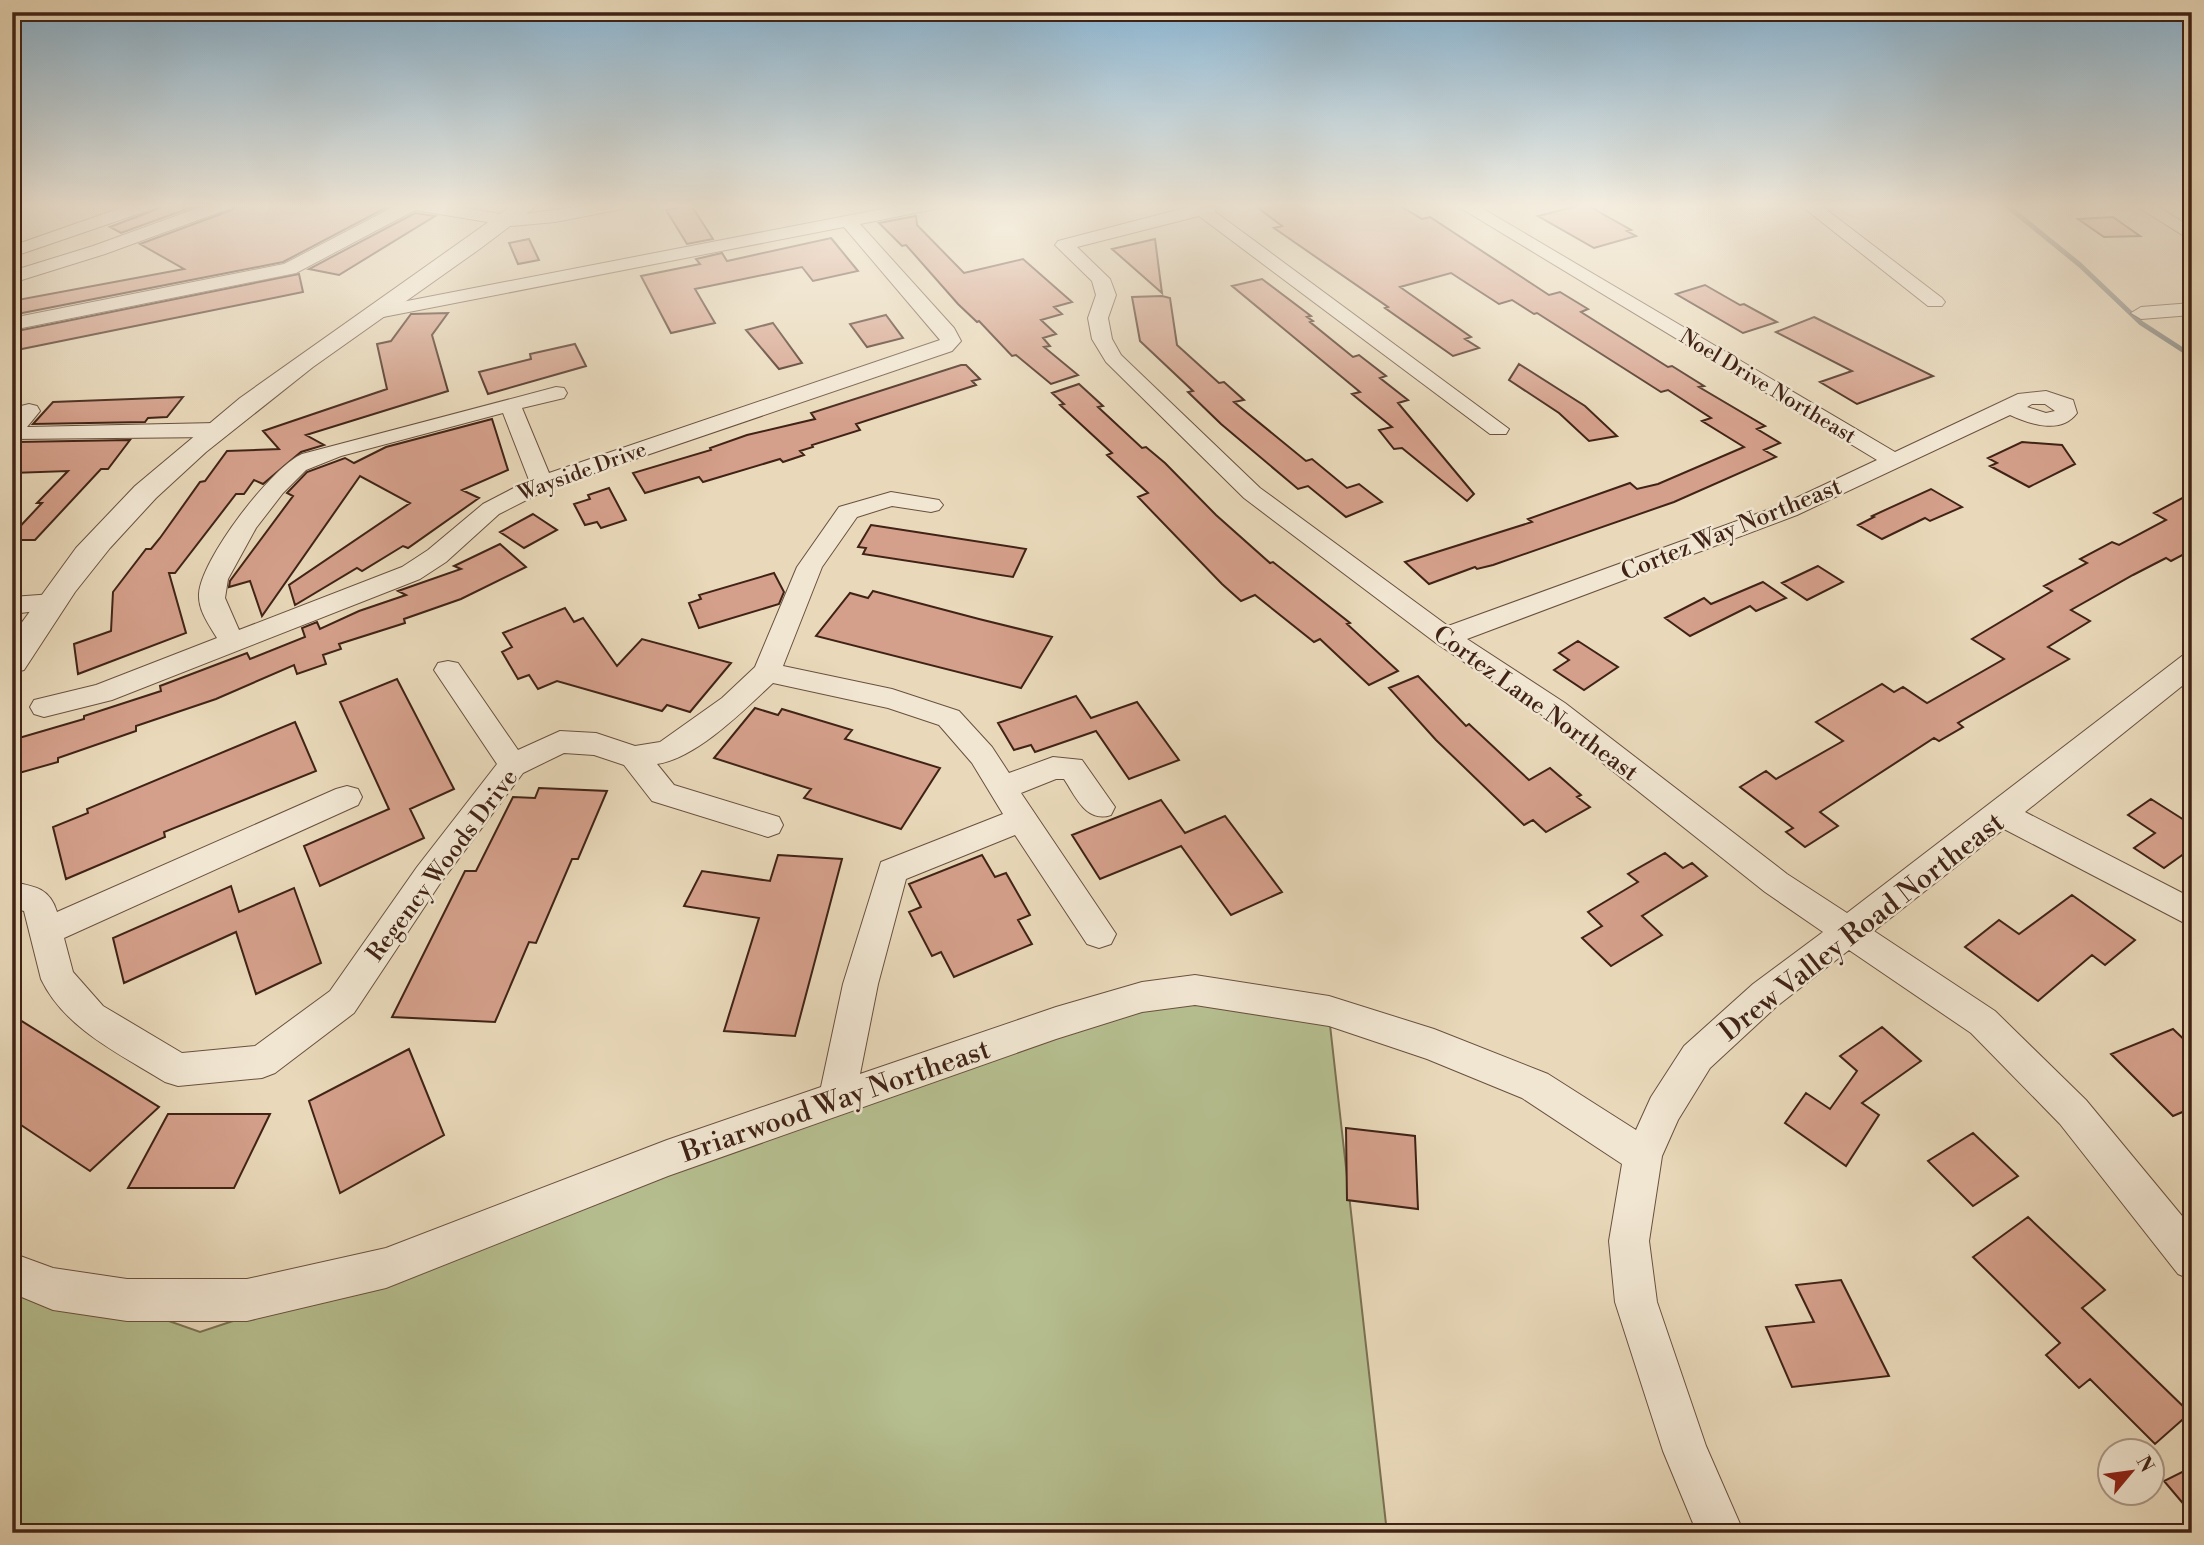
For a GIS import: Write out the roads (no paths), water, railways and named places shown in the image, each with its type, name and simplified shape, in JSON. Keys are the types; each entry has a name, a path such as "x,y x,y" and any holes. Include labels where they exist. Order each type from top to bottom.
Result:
{"street":[{"path":"12,324 253,276"},
{"path":"12,662 34,617 98,542 143,496 216,430 428,276"},
{"path":"378,312 563,276"},
{"name":"Wayside Drive","path":"44,707 102,693 411,573 436,556 491,509 542,483 946,347 951,341 947,332 897,276"},
{"name":"Cortez Lane Northeast","path":"1098,276 1106,295 1098,318 1102,339 1113,358 1252,493 1445,637 1555,710 1776,883 1983,1022 2073,1112 2192,1260"},
{"path":"1298,276 1498,429"},
{"name":"Noel Drive Northeast","path":"1584,276 1892,460"},
{"path":"1901,276 1935,302"},
{"path":"2141,313 2192,309"},
{"path":"232,641 214,606 211,593 216,572 264,501 301,463 332,451 511,407 556,393"},
{"path":"511,407 542,483"},
{"name":"Cortez Way Northeast","path":"1445,637 1789,510 2011,407"},
{"path":"29,411 15,426 20,434 216,430"},
{"path":"931,505 891,499 848,512 810,567 767,672 892,699 949,718 982,755 1099,934"},
{"path":"12,606 34,617"},
{"name":"Drew Valley Road Northeast","path":"1721,1533 1685,1451 1636,1302 1629,1241 1643,1156 1664,1109 1697,1057 1765,995 2002,814 2192,663"},
{"path":"448,670 513,765"},
{"name":"Regency Woods Drive","path":"12,895 30,898 37,904 47,931 58,979 91,1017 177,1070 262,1062 342,1002 428,876 513,765 560,742 596,744 634,757 668,752 732,705 767,672"},
{"path":"634,757 663,793 768,825"},
{"path":"1003,788 1053,768 1072,768 1100,807"},
{"path":"47,931 347,797"},
{"path":"2002,814 2192,914"},
{"path":"838,1098 846,1040 866,957 892,871 1023,819"},
{"name":"Briarwood Way Northeast","path":"12,1273 53,1289 127,1300 247,1300 386,1268 667,1158 838,1098 1105,1008 1142,997 1195,989 1329,1012 1434,1045 1535,1086 1643,1156"}],"waterway":[{"path":"2092,276 2141,323 2192,356"}]}
